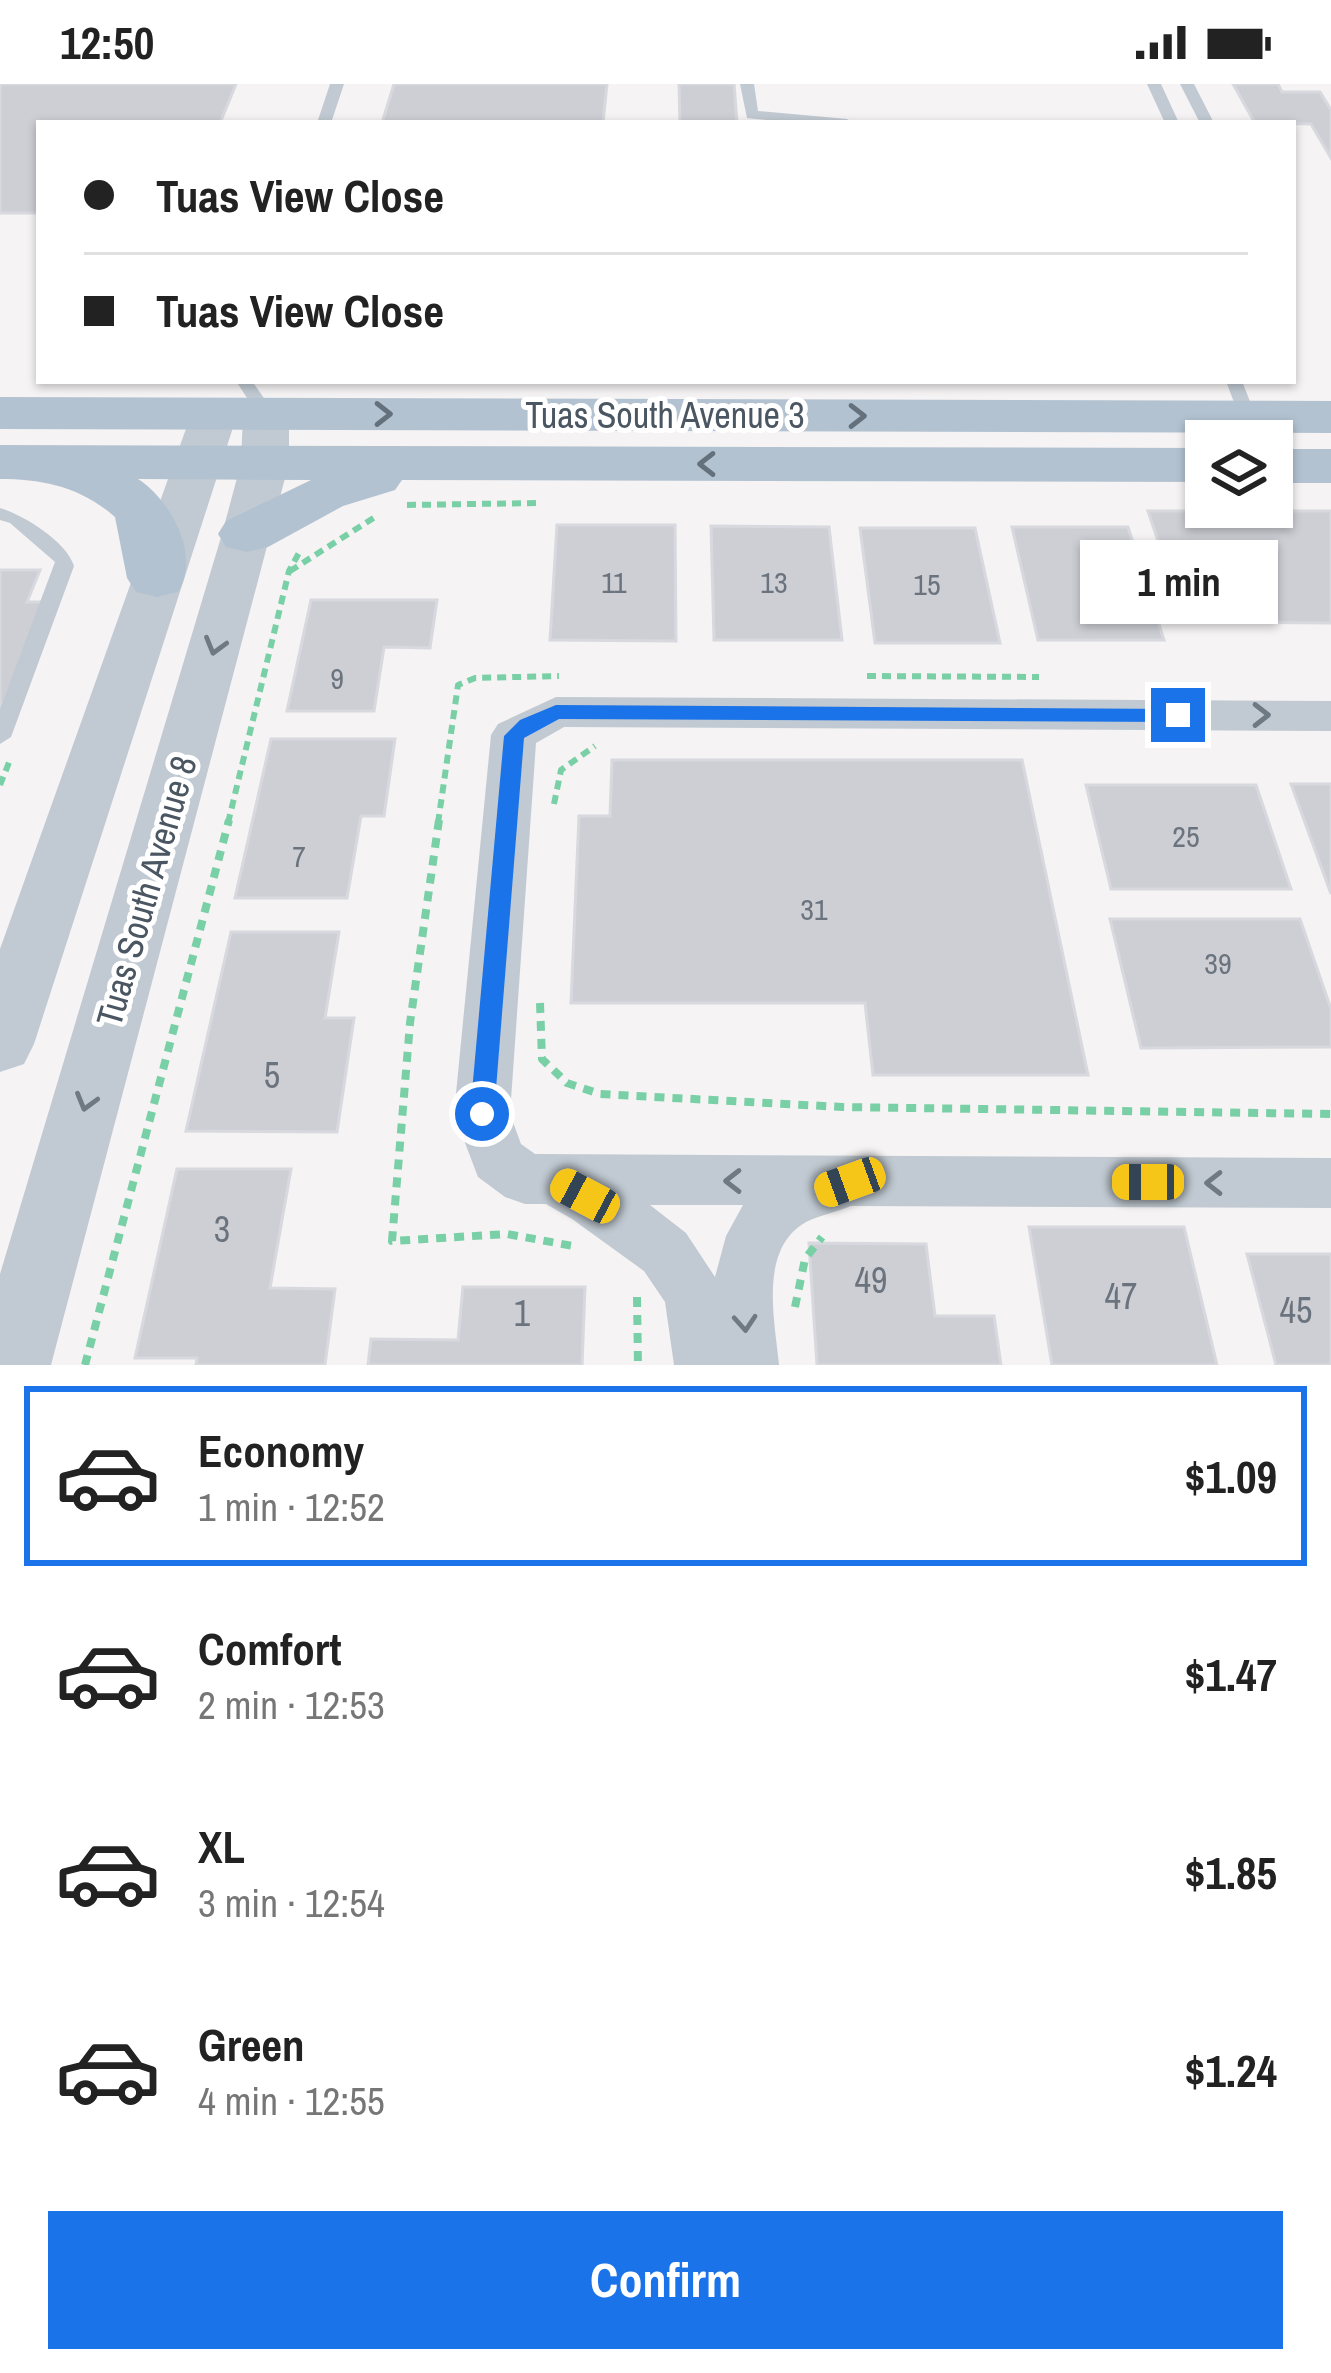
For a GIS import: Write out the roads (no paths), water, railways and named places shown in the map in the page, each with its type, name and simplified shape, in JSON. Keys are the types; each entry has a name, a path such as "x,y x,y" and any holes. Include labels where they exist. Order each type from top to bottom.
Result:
{"main road":[{"name":"Tuas South Avenue 3","path":"0,412 237,419 1185,421"},
{"name":"Tuas South Avenue 3","path":"1271,420 1331,417"},
{"name":"Tuas South Avenue 3","path":"24,462 237,419 418,465 1185,466"},
{"name":"Tuas South Avenue 3","path":"1293,445 1331,466"},
{"path":"24,462 121,488 147,514 157,578"},
{"path":"281,548 323,494 418,465"}],"street":[{"name":"Tuas South Avenue 8","path":"12,1365 281,548 237,419"},
{"path":"0,1044 157,578 237,419"},
{"path":"1331,716 556,712 527,725 514,736 482,1114 498,1160 525,1179 1331,1183"},
{"path":"555,1180 644,1228 683,1271 705,1327 705,1365"},
{"path":"748,1365 743,1305 748,1247 781,1207 850,1182"}],"lane":[{"path":"325,120 337,84"},
{"path":"747,84 752,115 812,120"},
{"path":"1154,84 1171,120"},
{"path":"1187,84 1205,120"},
{"path":"0,514 17,519 64,560 64,566 0,737"}]}
